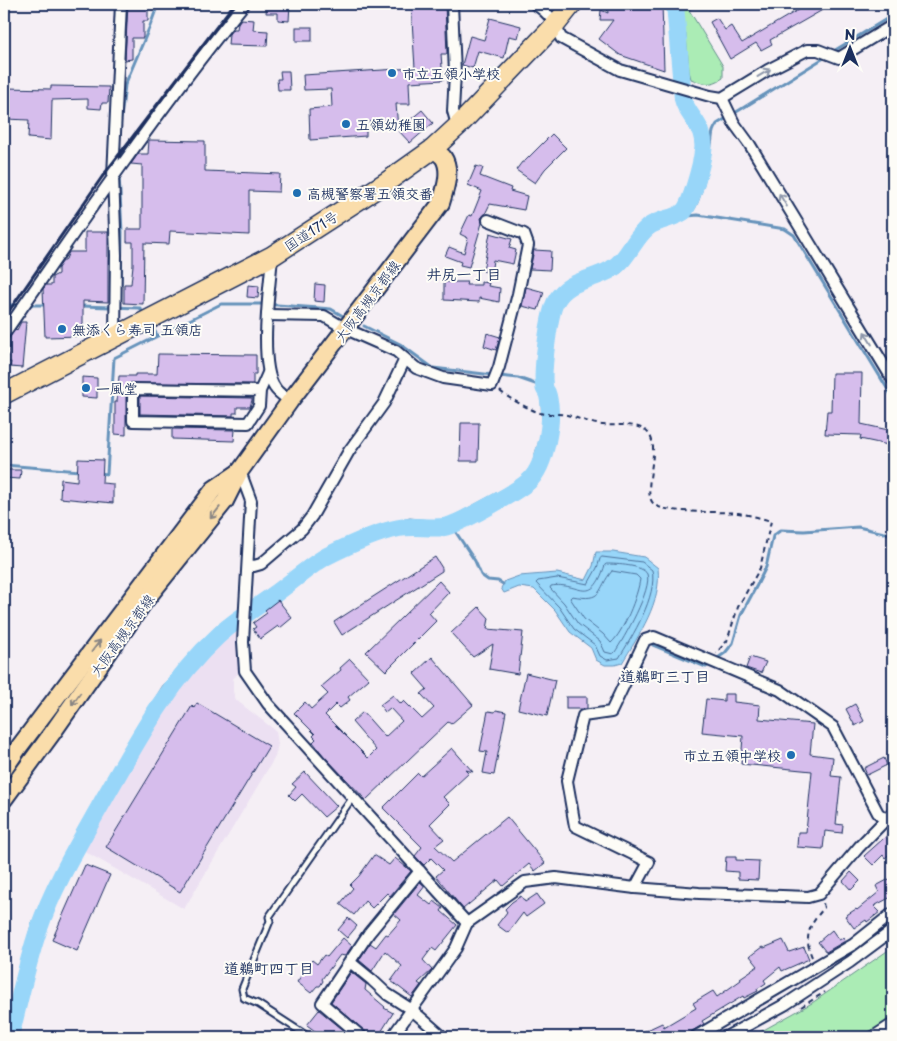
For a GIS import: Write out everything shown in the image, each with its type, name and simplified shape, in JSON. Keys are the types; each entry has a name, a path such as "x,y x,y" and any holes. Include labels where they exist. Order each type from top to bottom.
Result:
{"highway":[{"name":"国道171号","path":"4,394 272,256 388,181 433,149 460,124 556,24 572,4"}],"main road":[{"name":"大阪高槻京都線","path":"4,799 144,602 225,501 240,471 290,401 441,203 446,186 447,168 444,158 433,149"},
{"name":"大阪高槻京都線","path":"4,769 214,489 240,471"}],"street":[{"path":"115,337 116,255 113,176 121,4"},
{"path":"4,334 113,176 244,4"},
{"path":"452,4 453,111 455,118 460,124"},
{"path":"535,4 547,12 556,24 561,38 620,70 722,98 797,54 808,50 818,50 839,58 893,25"},
{"path":"722,98 733,122 750,145 893,380"},
{"path":"268,313 324,316 346,329 396,351 416,368 443,378 493,383 518,294 528,245 524,234 488,220"},
{"path":"272,256 266,354 268,373 275,389 290,401"},
{"path":"248,565 261,564 302,529 312,516 349,451 384,404 406,359"},
{"path":"260,391 133,389 133,421 248,423 259,406 260,391 268,373"},
{"path":"240,471 251,502 242,642 245,671 268,704 467,923"},
{"path":"635,888 649,862 574,826 567,781 583,716 611,712 645,640 654,637 780,690 833,727 878,813 886,820"},
{"path":"392,1037 456,948 467,923 525,882 556,878 635,888 699,893 808,897 818,894 893,812"},
{"path":"362,1037 322,1003 369,933 420,871"},
{"path":"695,1037 854,944 893,913"},
{"path":"726,1037 786,1004 850,962 893,930"},
{"path":"350,962 387,994 412,1010 443,1037"},
{"path":"873,1037 893,1024"}],"lane":[{"path":"309,1037 258,1004 244,998 242,989 270,917 353,798"}],"path":[{"path":"493,383 505,396 542,413 555,413 600,425 632,425 643,428 651,438 653,452 649,488 651,500 656,506 669,509 737,513 771,521 760,568 738,607 727,641 721,650 709,659"},
{"path":"816,966 808,948 808,931 811,923 824,908 818,894"}],"shaded area":[{"path":"236,627 237,656 240,671 233,679 233,692 236,700 276,731 278,744 275,757 184,909 81,849 171,693 225,635"}],"green space":[{"path":"680,4 697,4 689,10 723,66 723,78 719,81 707,83 691,79"},
{"path":"893,947 893,1017 864,1037 751,1037 812,1003"}],"water":[{"path":"596,552 613,552 644,557 658,568 656,593 648,618 622,663 615,665 605,665 596,660 591,648 570,632 555,610 534,589 519,587 504,593 501,588 505,581 519,576 557,573 586,580 593,566"}],"building":[{"path":"128,4 148,4 148,21 143,21 143,38 132,38 132,59 125,60"},
{"path":"267,4 290,4 289,21 278,20 278,13 266,13"},
{"path":"411,4 445,4 447,54 441,54 443,80 409,82 410,104 396,104 398,129 391,121 366,122 366,136 310,140 309,109 332,107 331,89 304,90 303,75 415,68"},
{"path":"607,4 662,4 664,70 620,55 599,39 613,20 600,20 601,10 608,13"},
{"path":"808,4 833,4 770,40 772,44 761,50 756,43 730,59 710,22 717,18 725,30 731,26 742,43"},
{"path":"490,18 521,26 518,38 509,36 504,58 478,51 473,68 462,65 470,36 484,40"},
{"path":"241,19 254,20 253,30 268,31 267,46 228,45 229,34 233,29 237,29"},
{"path":"296,27 312,27 312,41 296,41"},
{"path":"280,71 289,71 290,90 278,90 277,79 281,79"},
{"path":"51,86 109,87 108,103 102,103 101,109 88,108 88,99 52,100 51,140 28,138 29,120 6,119 6,88 51,89"},
{"path":"422,110 433,123 410,143 398,130"},
{"path":"552,134 566,148 545,169 535,183 516,170"},
{"path":"149,140 205,141 205,171 280,174 279,192 249,191 249,235 170,231 169,244 144,243 143,304 124,303 124,284 131,284 133,265 133,242 127,242 127,229 142,229 142,165 131,164 138,154 148,154"},
{"path":"476,166 483,168 480,176 511,188 510,191 527,196 524,210 490,204 481,218 482,223 469,267 460,265 461,262 445,256 449,247 464,253 468,238 460,234 469,215 472,216 482,191 468,185"},
{"path":"85,232 108,232 108,302 83,301 83,336 45,337 43,289 46,285 52,285 52,277 58,274 58,268 65,261 69,252 85,252"},
{"path":"490,233 512,239 509,248 516,250 513,264 493,260 491,274 483,271"},
{"path":"534,250 551,251 550,270 530,269"},
{"path":"444,282 467,282 466,285 481,285 481,282 489,283 488,286 500,288 499,302 479,298 479,302 444,300"},
{"path":"315,284 325,285 324,302 314,301"},
{"path":"248,285 259,286 258,298 247,297"},
{"path":"526,287 544,292 538,310 522,306"},
{"path":"21,322 26,322 22,368 10,367 11,362 8,362 10,337 17,330"},
{"path":"487,333 500,337 496,350 484,346"},
{"path":"158,354 256,355 256,374 253,374 253,384 130,383 126,389 126,435 115,434 115,402 117,402 119,376 157,374"},
{"path":"832,373 862,373 861,424 893,431 893,446 860,439 861,435 825,434 827,411 831,411"},
{"path":"82,377 97,378 97,398 82,397"},
{"path":"140,396 252,398 252,400 250,407 237,407 237,413 233,413 233,416 140,414"},
{"path":"461,423 479,423 478,461 460,461"},
{"path":"172,429 235,430 234,441 172,439"},
{"path":"78,459 103,460 102,483 113,484 113,503 60,498 61,479 77,481"},
{"path":"4,470 21,470 20,479 4,478"},
{"path":"435,557 442,571 342,635 334,622"},
{"path":"439,581 449,592 429,613 436,621 386,671 366,652"},
{"path":"278,600 292,618 280,628 278,626 260,639 253,629 256,627 253,623 267,613 265,610"},
{"path":"479,607 489,618 487,629 523,632 518,674 489,669 493,644 473,657 451,633"},
{"path":"432,657 473,705 451,724 448,722 366,800 323,755 313,742 316,739 313,736 315,734 294,713 305,702 311,709 328,694 321,687 341,670 340,668 350,659 369,679 348,697 350,700 340,708 336,704 325,715 368,758 376,750 352,722 363,712 385,737 402,721 390,708 385,712 380,705 393,695 401,704 404,701 422,719 434,708 421,694 427,689 414,674"},
{"path":"750,657 766,662 761,673 746,668"},
{"path":"526,673 555,680 547,716 518,709"},
{"path":"724,694 734,694 734,702 760,705 759,719 813,724 810,754 833,757 831,776 841,777 836,824 843,825 842,833 825,831 823,849 797,847 798,832 806,832 812,771 741,764 743,736 702,732 706,699 724,701"},
{"path":"566,697 587,697 587,709 566,709"},
{"path":"197,703 269,746 180,892 106,847 192,706 194,708"},
{"path":"855,704 864,721 855,726 846,709"},
{"path":"496,710 506,712 494,775 483,773 487,752 480,751 488,711 495,712"},
{"path":"452,748 473,772 466,770 469,773 443,797 450,804 430,824 444,839 435,846 452,862 507,817 545,863 535,871 529,864 503,886 498,880 463,909 436,876 443,870 431,858 424,865 415,856 422,847 383,808 418,773 421,776"},
{"path":"884,758 887,765 867,775 864,768"},
{"path":"305,772 337,806 324,817 302,794 295,801 289,795 296,787 292,784"},
{"path":"893,830 893,851 885,858 883,855 873,865 864,856"},
{"path":"374,855 389,865 395,858 411,871 390,896 387,893 372,908 365,901 354,915 340,904 353,888 350,885"},
{"path":"726,857 736,857 736,860 759,861 758,880 738,879 738,872 725,871"},
{"path":"85,865 110,875 77,951 52,940"},
{"path":"851,872 860,881 851,890 843,881"},
{"path":"893,877 893,896 874,906 880,912 867,922 866,920 854,928 845,916 857,910 879,892 876,886"},
{"path":"420,882 425,886 418,895 431,905 434,901 443,908 441,911 457,925 436,951 432,948 423,960 432,970 418,983 421,985 412,997 391,981 402,966 385,951 372,971 359,960 370,943 376,947 401,920 394,914"},
{"path":"537,894 544,904 526,917 523,913 508,933 497,925 507,912 505,909 512,902 521,896 525,902"},
{"path":"348,918 357,926 347,938 338,930"},
{"path":"832,930 839,940 843,938 845,941 826,952 818,942"},
{"path":"343,938 352,946 345,956 340,955 322,979 323,981 320,986 317,986 311,993 297,982 312,960 317,964 324,955 327,957"},
{"path":"783,940 789,952 804,947 809,959 782,971 780,967 764,980 766,983 757,989 758,991 744,998 743,996 702,1021 704,1024 692,1031 687,1037 685,1034 680,1037 632,1037 662,1023 664,1027 696,1008 693,1003 713,991 717,997 758,966 750,956 762,947 764,948"},
{"path":"351,972 366,984 365,990 384,1008 393,1013 378,1037 369,1037 366,1032 331,1002"},
{"path":"319,1010 352,1037 323,1037 307,1025"}],"waterway":[{"path":"120,126 125,85 158,4"},
{"path":"10,1037 34,944 44,914 60,880 141,734 169,692 200,654 231,625 327,556 390,530 405,527 444,527 451,525 513,492 529,481 535,474 544,453 549,428 550,405 544,386 544,367 549,328 556,301 561,294 573,285 602,274 616,266 648,227 683,212 696,183 702,157 703,142 699,127 686,108 683,99 675,4"},
{"path":"832,52 893,15"},
{"path":"550,375 555,327 562,304 568,295 577,288 620,272 649,235 659,228 689,215 696,205 702,189 709,159 712,134 717,124 827,56"},
{"path":"119,175 122,232 121,284"},
{"path":"688,216 698,215 785,229 794,235 893,398"},
{"path":"99,473 107,474 114,358 221,304 263,304 331,309 348,319"},
{"path":"4,305 22,305"},
{"path":"28,305 47,305"},
{"path":"81,306 140,308 145,316"},
{"path":"151,325 157,335"},
{"path":"364,326 400,344 433,368 493,375"},
{"path":"499,376 518,378 544,387"},
{"path":"247,606 322,552 386,525 410,519 440,522 448,520 521,480 533,464 543,430 542,399"},
{"path":"4,465 80,471"},
{"path":"451,525 475,561 481,575 488,580 498,581 503,584"},
{"path":"715,660 725,653 733,643 741,615 766,567 773,536 781,530 804,531 858,527 893,535"},
{"path":"4,1032 32,925 50,884 133,736 163,687 216,629 242,609"},
{"path":"653,645 706,667 710,664"}],"railway":[{"path":"4,318 102,177 234,4"}],"place":[{"name":"市立五領小学校","path":"392,73"},
{"name":"五領幼稚園","path":"346,124"},
{"name":"高槻警察署五領交番","path":"297,193"},
{"name":"無添くら寿司 五領店","path":"62,329"},
{"name":"一風堂","path":"86,388"},
{"name":"市立五領中学校","path":"791,755"}],"district":[{"name":"井尻一丁目","path":"464,273"},
{"name":"道鵜町三丁目","path":"665,675"},
{"name":"道鵜町四丁目","path":"269,967"}]}
